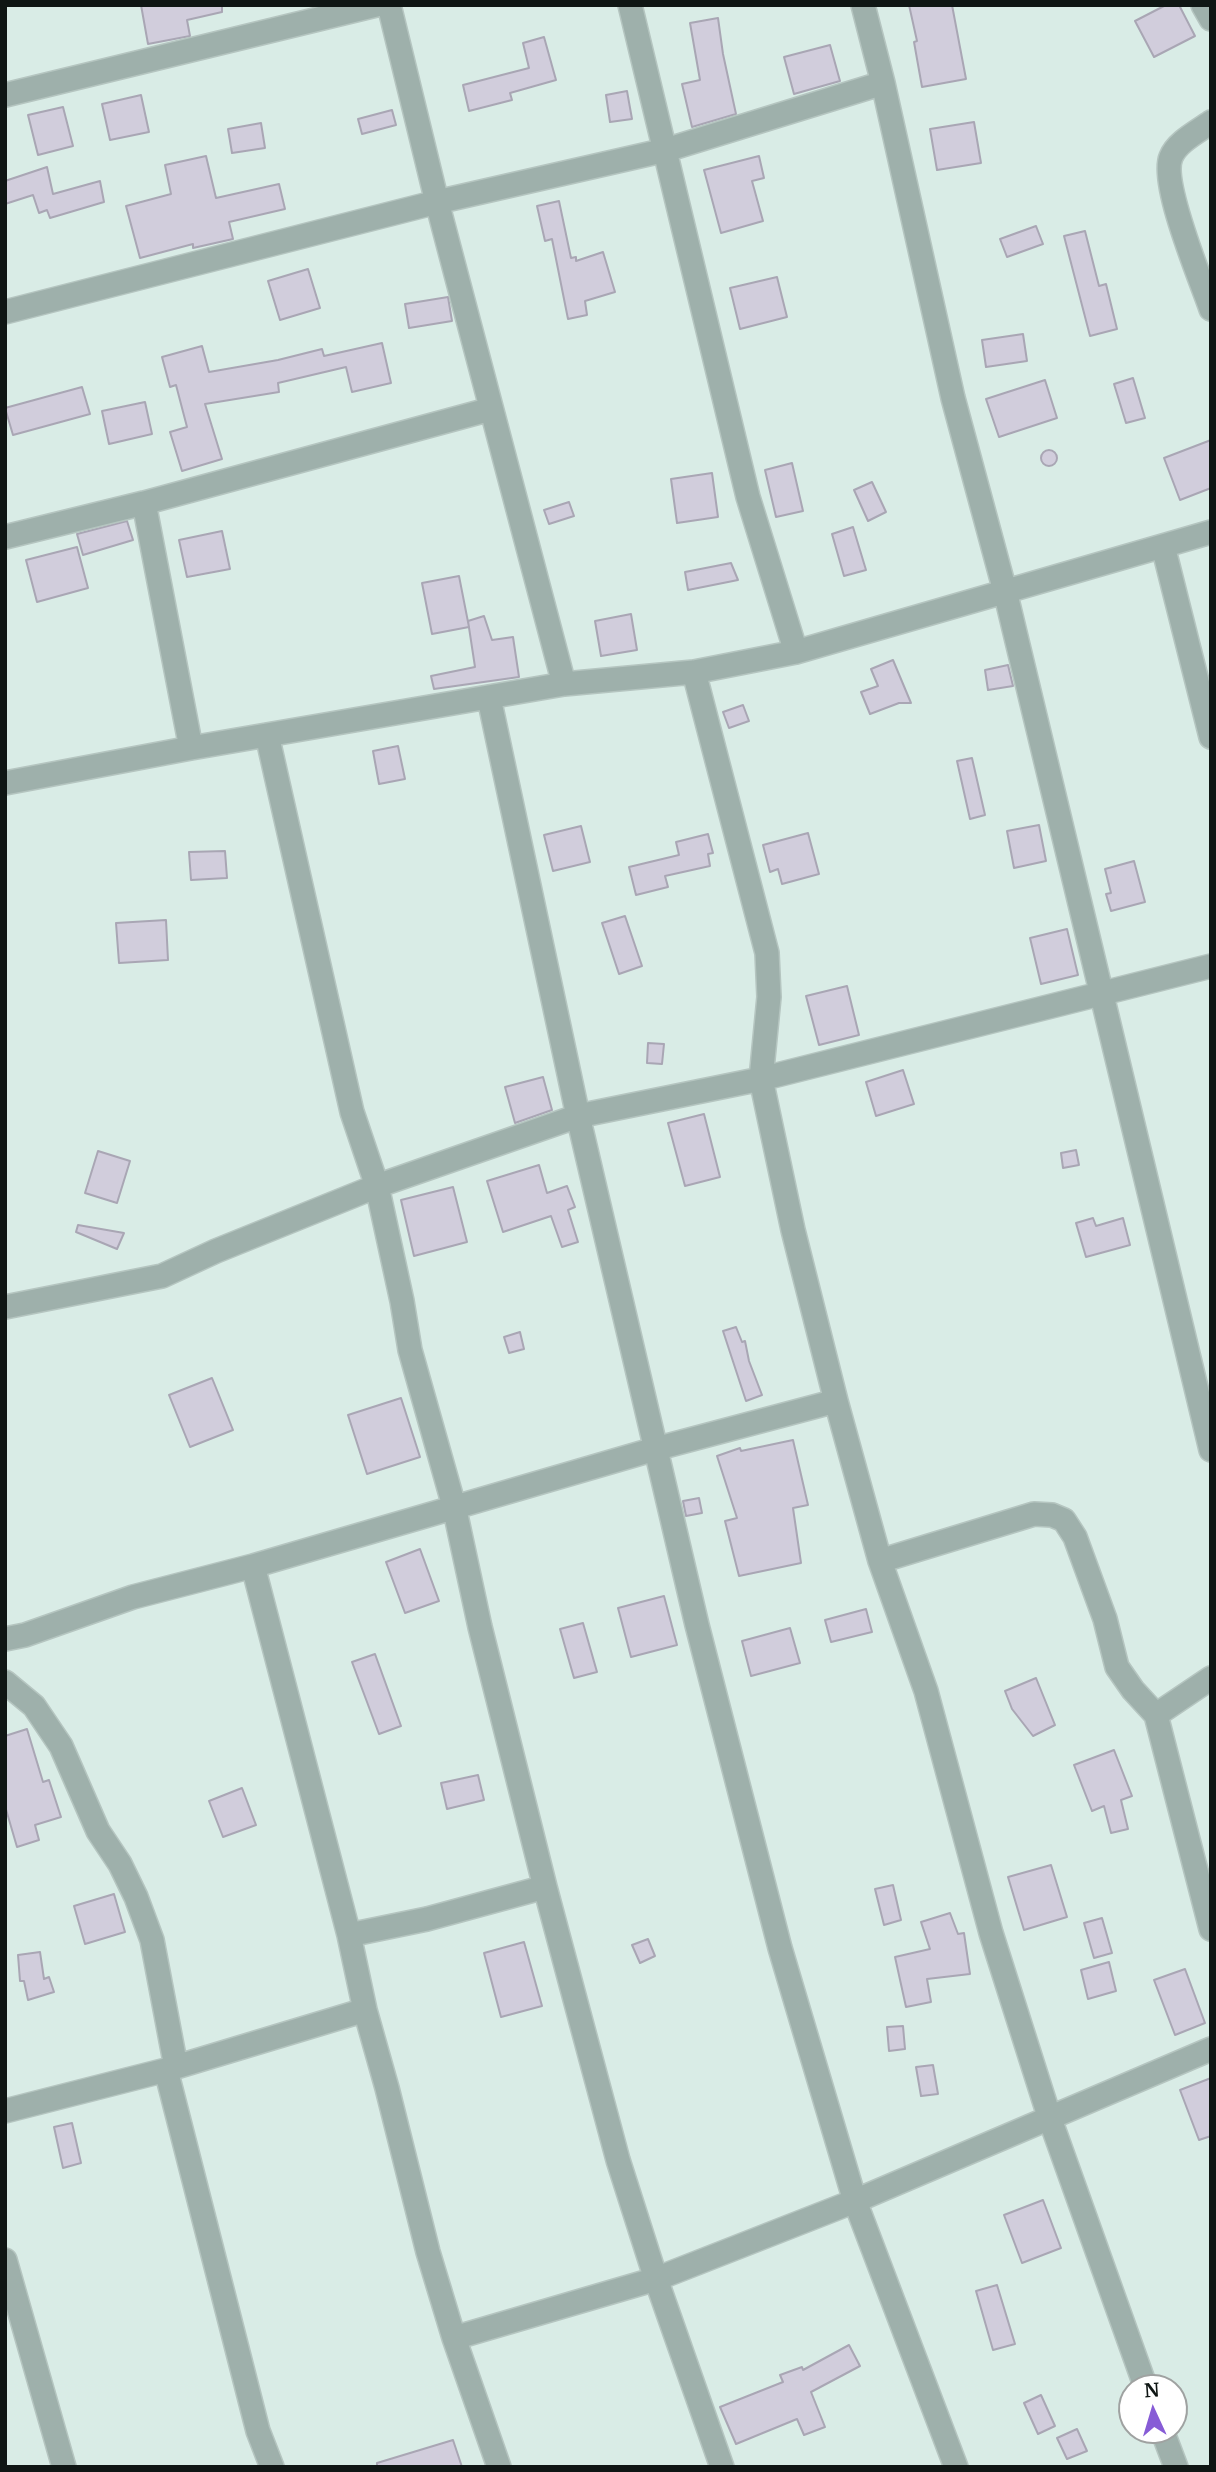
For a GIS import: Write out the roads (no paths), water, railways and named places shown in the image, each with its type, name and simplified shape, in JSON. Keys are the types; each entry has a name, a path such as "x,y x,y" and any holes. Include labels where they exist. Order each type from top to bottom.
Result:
{"street":[{"path":"5,95 376,5"},
{"path":"388,5 564,684"},
{"path":"630,5 748,497 796,652"},
{"path":"863,5 953,398 1005,591 1211,1450"},
{"path":"1203,5 1211,19"},
{"path":"5,312 437,202 666,150 883,83"},
{"path":"1211,122 1174,149 1168,162 1172,198 1211,309"},
{"path":"5,537 144,503 491,409"},
{"path":"144,503 191,748"},
{"path":"5,783 564,684 694,672 796,652 1211,532"},
{"path":"1163,546 1211,737"},
{"path":"694,672 767,953 769,997 761,1079 793,1230 836,1401 880,1561 926,1692 991,1933 1050,2119 1141,2374"},
{"path":"489,698 578,1116 655,1448 700,1638 780,1948 855,2201 956,2467"},
{"path":"267,736 352,1112 377,1186 410,1350 454,1506 480,1627 545,1887 618,2160 656,2279 722,2467"},
{"path":"5,1307 162,1276 216,1251 377,1186 578,1116 761,1079 1211,966"},
{"path":"5,1639 25,1635 133,1598 253,1566 655,1448 836,1401"},
{"path":"880,1561 1034,1514 1052,1515 1064,1520 1075,1537 1097,1595 1117,1667 1156,1715 1211,1929"},
{"path":"253,1566 428,2252 454,2338 499,2467"},
{"path":"1156,1715 1211,1678"},
{"path":"5,1682 34,1706 61,1746 99,1831 120,1864 136,1897 152,1940 171,2069 258,2431 272,2467"},
{"path":"349,1935 427,1919 545,1887"},
{"path":"5,2111 171,2069 365,2010"},
{"path":"454,2338 656,2279 855,2201 1211,2049"},
{"path":"5,2260 64,2467"},
{"path":"1167,2444 1175,2467"}]}
